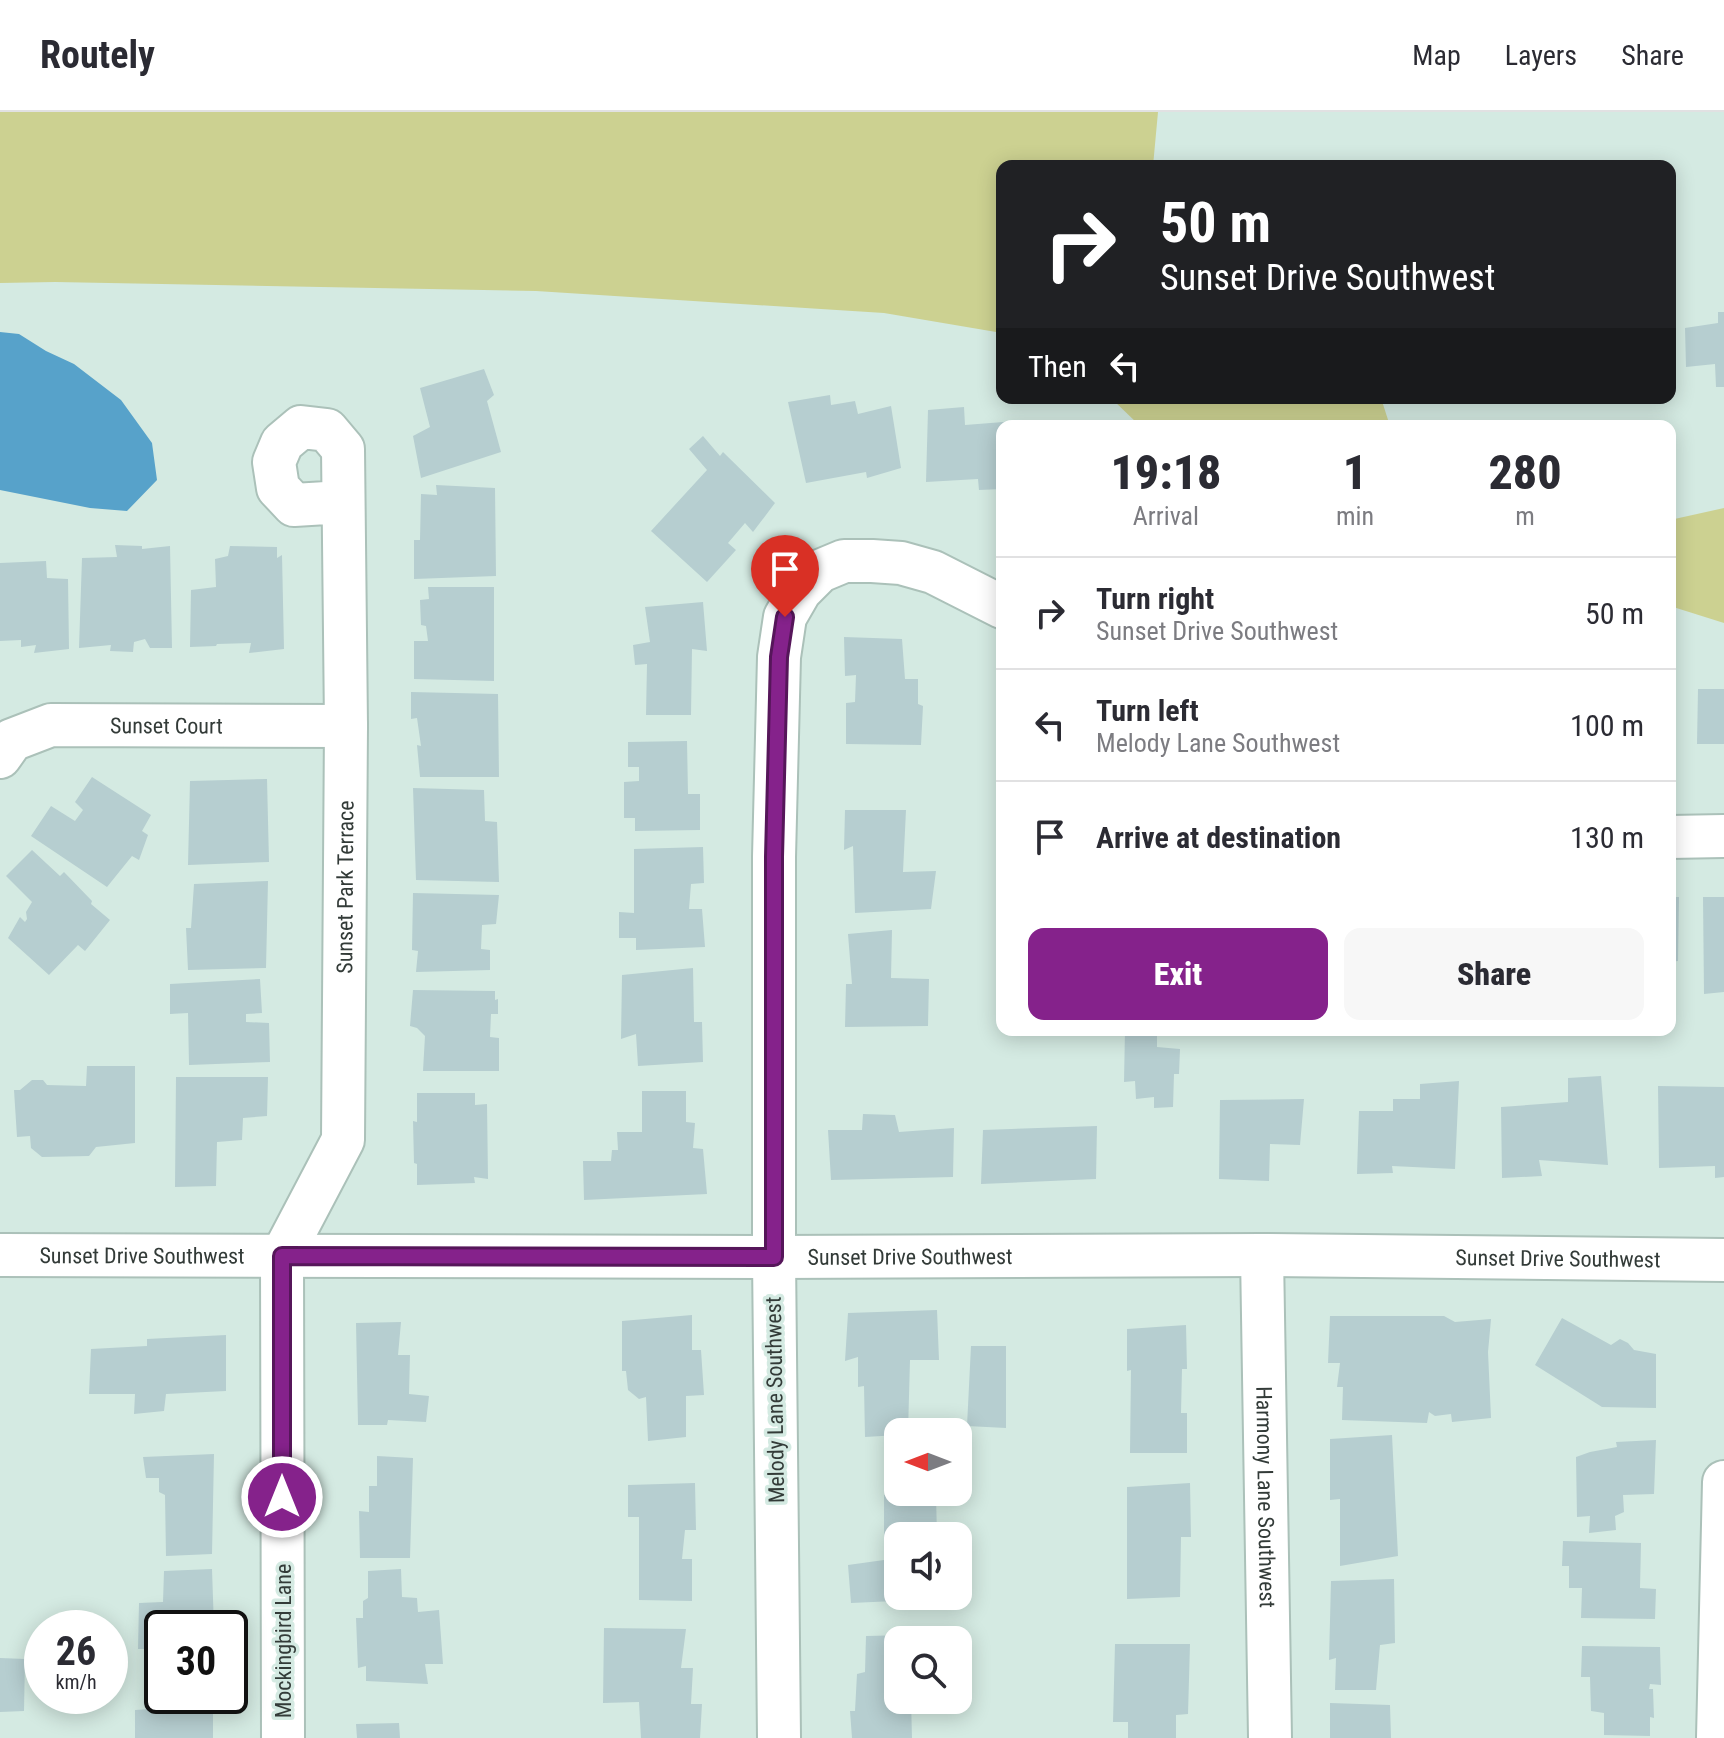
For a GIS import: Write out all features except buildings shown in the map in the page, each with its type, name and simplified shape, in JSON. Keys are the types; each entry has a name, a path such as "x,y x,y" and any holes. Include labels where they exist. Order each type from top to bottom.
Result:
{"street":[{"name":"Sunset Park Terrace","path":"282,1256 343,1140 346,726 343,502"},
{"name":"Melody Lane Southwest","path":"779,1738 774,857 779,657 785,617 800,591 820,571 842,562 901,563 933,572 996,604"},
{"name":"Sunset Court","path":"0,757 12,740 51,725 346,726"},
{"path":"1676,837 1724,836"},
{"name":"Sunset Drive Southwest","path":"0,1255 1262,1255 1724,1260"},
{"name":"Harmony Lane Southwest","path":"1262,1255 1270,1738"},
{"name":"Mockingbird Lane","path":"282,1256 283,1738"},
{"path":"1718,1738 1724,1482"}],"green space":[{"path":"0,112 1158,112 1154,160 996,160 996,332 884,313 536,291 0,283"},
{"path":"1117,404 1383,404 1388,420 1134,420"},
{"path":"1724,508 1724,623 1676,608 1676,519"}],"water":[{"path":"0,332 19,334 74,364 121,400 152,443 157,480 127,511 90,508 0,490"}],"route":[{"path":"282,1497 282,1256 774,1257 774,857 779,657 785,617"}]}
